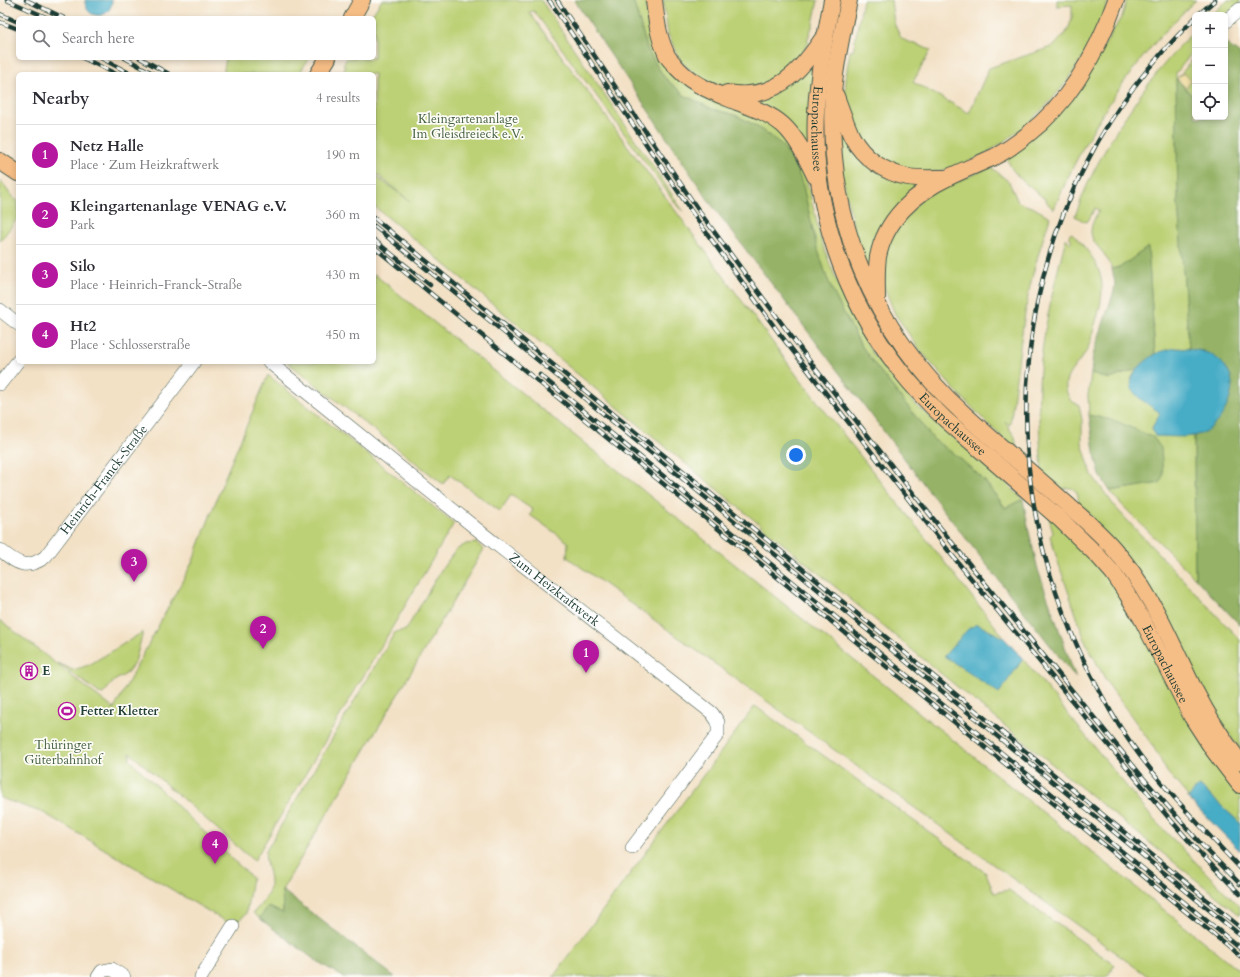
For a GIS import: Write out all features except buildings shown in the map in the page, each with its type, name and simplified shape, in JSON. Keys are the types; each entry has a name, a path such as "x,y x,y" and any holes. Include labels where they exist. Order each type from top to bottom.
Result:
{"main road":[{"path":"353,16 362,0"},
{"path":"654,0 657,26 666,55 684,77 699,86 758,109 771,116 784,126 798,144 821,191"},
{"name":"Europachaussee","path":"832,0 825,35 818,86 816,112 817,161 826,218 841,265 862,311 885,350 912,385 946,420 1066,525 1113,573 1142,619 1192,717 1214,751 1240,785"},
{"name":"Europachaussee","path":"849,0 837,64 832,139 837,182 853,251 877,305 907,352 939,390 963,414 1096,530 1131,570 1158,614 1207,713 1240,762"},
{"path":"877,305 878,262 882,241 896,217 907,205 922,193 946,178 995,156 1028,134 1068,94 1102,36 1116,0"},
{"path":"716,92 748,94 762,92 777,86 786,81 802,65 825,35"},
{"path":"319,72 327,60"},
{"path":"834,91 852,137 869,158 895,174 909,178 946,178"},
{"path":"0,160 16,172"}],"street":[{"path":"1228,19 1240,9"},
{"path":"0,310 16,322"},
{"path":"0,384 16,364"},
{"name":"Heinrich-Franck-Straße","path":"0,550 16,562 23,565 36,563 45,557 192,364"},
{"name":"Zum Heizkraftwerk","path":"271,364 478,530 712,713 718,722 718,734 632,848"},
{"path":"201,977 233,926"},
{"path":"100,974 112,969 124,977"}],"green space":[{"name":"Kleingartenanlage Im Gleisdreieck e.V.","path":"382,0 541,0 683,211 679,208 534,11 529,12 798,377 1003,636 1004,638 977,624 999,693 1023,659 1153,819 1240,907 1240,915 1022,740 376,208 376,176 410,201 376,174 376,72 343,72 346,67 343,65 346,60 376,60 376,16 371,16"},
{"path":"574,0 633,0 648,51 664,77 684,95 712,109 735,115 753,124 781,144 797,170 803,186 816,244 827,278 859,342 869,357 934,440 957,456 983,479 1005,508 1023,499 1038,570 1076,678 945,512 711,204"},
{"path":"633,0 646,0 648,23 654,42 665,62 783,131 802,162 821,239 831,267 848,306 872,353 917,406 1001,478 1023,499 1006,508 983,479 957,456 934,440 869,357 859,342 827,278 816,244 803,186 781,144 753,124 735,115 712,109 684,95 664,77 648,51"},
{"path":"663,0 818,0 813,24 807,41 809,42 794,66 771,82 757,87 723,87 699,77 682,63 668,34"},
{"path":"863,0 891,0 894,23 900,36 904,40 931,50 913,82 969,113 989,68 1054,46 1068,30 1072,18 1072,5 1057,6 1057,0 1109,0 1090,44 1078,65 1047,105 1026,125 1001,144 974,159 947,169 920,172 894,166 870,149 858,135 847,108 845,86 850,51 853,51"},
{"path":"1127,0 1196,0 1152,46 1114,97 1081,151 1054,209 1046,200 1018,176 1007,158 1101,51 1122,16"},
{"path":"1228,0 1240,0 1240,3 1228,13 1214,12"},
{"path":"1192,33 1192,53 1176,73 1178,203 1189,349 1174,348 1155,354 1148,247 1122,266 1112,269 1108,260 1094,242 1092,236 1091,230 1093,221 1099,210 1095,208 1088,221 1085,222 1075,216 1100,159 1124,119 1136,100"},
{"path":"1228,45 1240,54 1240,625 1195,578 1194,436 1213,425 1225,408 1231,395 1204,351 1189,349 1178,203 1177,79 1192,96 1192,120 1228,120"},
{"path":"815,59 811,158 754,101"},
{"path":"226,60 308,60 300,72 225,72"},
{"path":"1192,60 1192,96 1177,79"},
{"path":"841,118 851,142 926,183 912,194 873,268 867,269 857,244 840,165"},
{"path":"991,167 1009,182 1018,202 1034,208 1050,217 1035,266 1028,296 1020,344 1010,425 1005,422 1015,437 1017,451 952,387 919,349 895,314 884,287 884,244 924,196"},
{"path":"0,180 13,198 16,200 16,221 0,241"},
{"path":"1072,233 1090,254 1096,264 1102,283 1100,307 1090,344 1070,374 1066,386 1067,393 1071,401 1079,405 1082,420 1082,443 1092,475 1115,507 1240,640 1240,749 1232,739 1091,515 1078,503 1078,496 1075,490 1069,488 1062,489 1042,473 1039,396 1044,336 1050,303 1066,238 1070,243 1072,242 1069,235"},
{"path":"1148,247 1155,354 1137,369 1110,379 1091,374 1093,355 1114,291 1115,283 1112,269 1122,266"},
{"path":"376,276 1240,971 1240,977 1149,977 567,557 568,542 530,515 533,510 511,495 500,511 450,475 443,484 290,364 376,364"},
{"path":"1137,369 1131,379 1151,406 1160,413 1152,428 1155,436 1194,436 1195,578 1121,504 1110,491 1160,483 1089,415 1088,395 1091,374 1110,379"},
{"name":"Thüringer Güterbahnhof","path":"268,375 454,523 254,861 130,753 130,760 252,878 246,914 233,926 44,813 0,798 0,620 114,709 193,561 225,477"},
{"path":"1089,415 1116,421 1153,437 1161,448 1163,475 1160,483 1110,491 1100,475 1094,451"},
{"path":"1048,514 1109,575 1240,792 1240,823 1201,787 1198,787 1188,798 1167,772 1153,746 1108,684 1086,643 1050,536 1053,533"},
{"path":"476,543 484,549 282,890 283,913 268,907 259,918 253,913 268,894 270,883 265,858 266,851 395,632 406,630 441,570 456,550 466,544"},
{"path":"143,632 135,662 126,674 114,681 103,694 99,693 58,663 73,670 89,665"},
{"path":"755,706 986,873 994,893 1009,890 1115,965 1106,977 553,977"},
{"path":"282,890 395,977 343,977 315,960 259,918 268,907 283,913"}],"sand":[{"path":"1183,73 1192,80 1186,88 1177,79"}],"water":[{"path":"85,0 112,0 111,7 108,12 103,15 98,15 89,11 86,7"},
{"path":"1174,348 1190,349 1211,354 1226,368 1232,382 1230,397 1224,412 1207,431 1195,436 1155,436 1152,428 1160,413 1143,401 1134,392 1132,387 1131,381 1140,366 1158,352"},
{"path":"977,624 1004,638 1023,659 999,693 944,656 968,629"},
{"path":"1198,786 1201,787 1240,823 1240,851 1188,798"}],"railway":[{"path":"7,0 43,16"},
{"path":"26,0 60,16"},
{"path":"549,0 698,221 779,333 951,554 1168,817 1196,849 1240,894"},
{"path":"557,0 701,214 814,367 957,549 1144,779 1200,843 1240,884"},
{"path":"1201,12 1215,0"},
{"path":"0,14 16,21"},
{"path":"1192,21 1164,50 1136,84 1110,121 1088,160 1067,206 1050,253 1037,302 1030,352 1026,403 1028,453 1034,504 1044,553 1064,615 1090,674 1124,734 1139,754 1171,794 1240,868"},
{"path":"0,22 16,28"},
{"path":"87,60 112,72"},
{"path":"105,60 127,72"},
{"path":"129,60 150,72"},
{"path":"144,60 165,72"},
{"path":"376,220 1240,927"},
{"path":"376,228 1240,935"},
{"path":"376,242 430,285"},
{"path":"376,249 1240,956"},
{"path":"540,375 1240,948"}],"place":[{"name":"Silo","path":"134,582"},
{"name":"Kleingartenanlage VENAG e.V.","path":"263,649"},
{"name":"E","path":"29,671"},
{"name":"Netz Halle","path":"586,673"},
{"name":"Fetter Kletter","path":"67,711"},
{"name":"Ht2","path":"215,864"}]}
